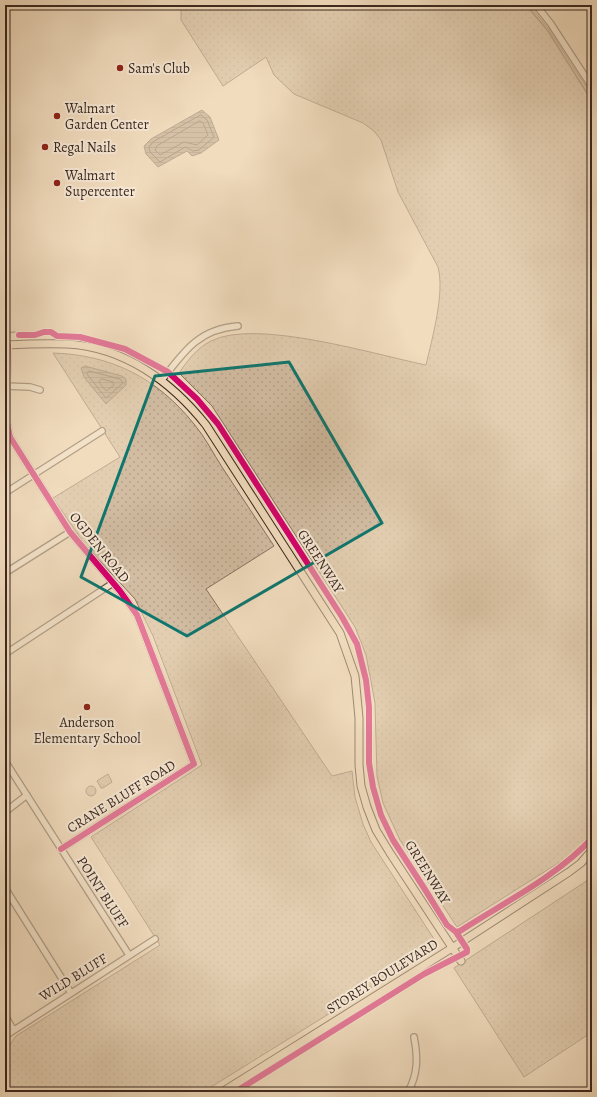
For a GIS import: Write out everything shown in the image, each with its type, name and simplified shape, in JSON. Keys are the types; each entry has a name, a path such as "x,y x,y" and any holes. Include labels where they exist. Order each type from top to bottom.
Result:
{"main road":[{"path":"6,345 67,344 93,348 126,358 162,380 180,395 206,425 340,633 355,676 359,711 359,765 361,786 367,807 376,830 390,853 461,961"},
{"name":"STOREY BOULEVARD","path":"222,1092 452,948 569,872 581,863 592,850"}],"street":[{"path":"536,5 551,24 592,87"},
{"path":"162,380 181,355 200,338 222,328 238,326"},
{"name":"OGDEN ROAD","path":"6,345 5,386 7,429 13,444 70,532 130,604 142,626 194,764"},
{"path":"5,386 30,386 40,390"},
{"path":"5,493 102,431"},
{"path":"5,573 70,532"},
{"path":"5,654 113,583"},
{"name":"POINT BLUFF","path":"5,761 130,955"},
{"name":"CRANE BLUFF ROAD","path":"62,849 194,764"},
{"path":"5,812 27,795"},
{"path":"5,888 71,993"},
{"name":"WILD BLUFF","path":"5,1036 13,1029 155,939"},
{"path":"5,1016 13,1029"},
{"path":"408,1092 415,1079 418,1055 414,1036"},
{"path":"367,1092 373,1092"}],"highlighted area":[{"path":"289,362 382,523 187,636 81,577 155,376"}],"green space":[{"path":"181,5 529,5 548,28 592,96 592,831 577,849 563,860 457,927 400,840 383,803 377,776 375,703 366,655 355,627 212,406 179,373 197,351 211,341 231,335 257,334 286,336 317,341 426,365 439,303 440,278 438,267 398,192 381,140 374,131 363,123 294,94 274,75 266,57 223,86 181,20"},
{"path":"53,353 95,358 114,364 149,382 165,394 194,424 274,546 206,589 332,776 352,771 355,797 363,824 371,842 436,942 435,948 203,1092 5,1092 5,1052 16,1036 160,945 91,837 202,765 153,636 135,599 86,546 53,498 120,457"},
{"path":"108,774 112,782 101,788 97,781"},
{"path":"91,786 96,791 91,796 86,791"},
{"path":"592,876 592,1032 524,1077 454,968"}],"water":[{"path":"202,110 210,117 219,140 201,153 192,156 187,151 158,167 146,154 144,146 151,139"},
{"path":"85,366 122,376 126,379 126,385 106,404 84,377 81,368"}],"waterway":[{"path":"526,5 548,31 592,101"},
{"path":"5,333 15,332"}],"cycle path":[{"name":"GREENWAY","path":"19,335 35,335 44,332 51,332 57,336 80,337 125,349 168,372 197,399 218,424 342,617 357,644 366,680 369,707 369,763 373,787 381,815 393,840 447,925 456,932 467,949 467,952 424,974 235,1092"},
{"path":"8,345 6,418 10,437 70,532 120,591 137,615 194,764 61,849"},
{"path":"456,932 460,931 547,877 579,852 592,838"}],"place":[{"name":"Sam's Club","path":"120,68"},
{"name":"Walmart Garden Center","path":"57,116"},
{"name":"Regal Nails","path":"45,147"},
{"name":"Walmart Supercenter","path":"57,183"},
{"name":"Anderson Elementary School","path":"87,707"}]}
